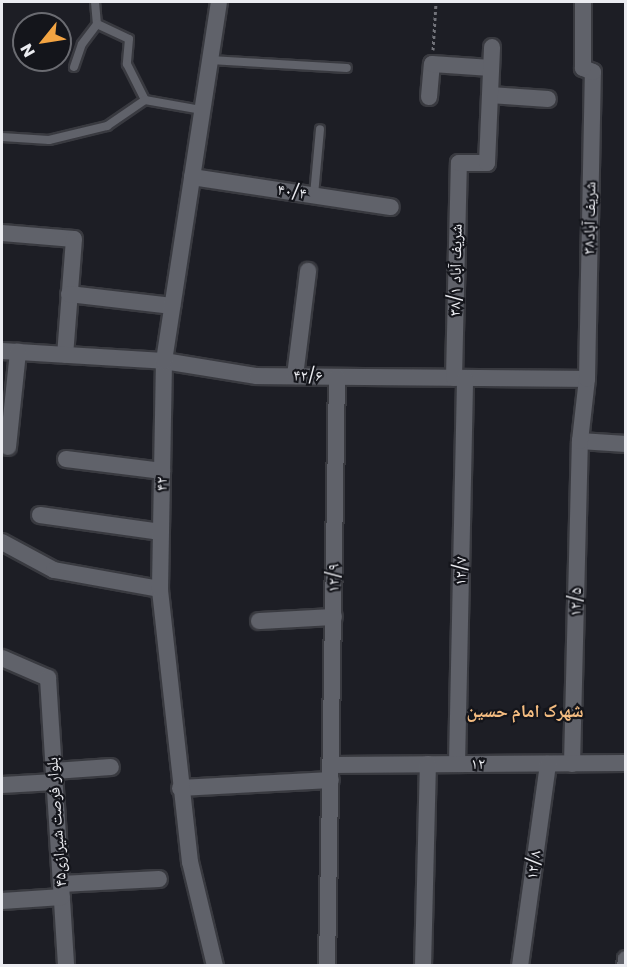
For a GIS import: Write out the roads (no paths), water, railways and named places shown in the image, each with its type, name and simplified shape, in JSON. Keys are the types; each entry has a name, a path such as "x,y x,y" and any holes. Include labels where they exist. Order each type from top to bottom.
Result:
{"street":[{"name":"۴۲","path":"215,966 190,862 180,788 160,589 164,361 219,2"},
{"name":"شریف آباد۳۸","path":"580,441 587,380 593,72 583,68 583,2"},
{"path":"492,47 490,95 548,99"},
{"path":"429,97 432,64 491,68"},
{"name":"۳۸/۱ شریف آباد","path":"459,378 459,163 487,163 490,95"},
{"name":"۴۰/۴","path":"192,177 392,207"},
{"path":"2,233 74,239 65,355"},
{"path":"295,376 308,271"},
{"path":"69,294 172,306"},
{"name":"۴۲/۶","path":"10,352 164,361 257,376 587,380"},
{"path":"8,447 10,352"},
{"name":"۱۲/۹","path":"327,966 337,377"},
{"name":"۱۲/۷","path":"457,764 459,378"},
{"path":"580,441 626,444"},
{"name":"۱۲/۵","path":"572,764 580,441"},
{"path":"66,459 162,471"},
{"path":"40,515 161,532"},
{"path":"2,542 54,570 160,589"},
{"path":"260,621 334,617"},
{"path":"2,658 23,668"},
{"path":"2,669 23,668"},
{"name":"بلوار فرصت شیرازی۴۵","path":"23,668 48,678 66,966"},
{"name":"۱۲","path":"180,788 429,764 626,763"},
{"path":"423,966 429,764"},
{"name":"۱۲/۸","path":"519,966 548,764"},
{"path":"2,785 111,767"},
{"path":"2,901 61,890 159,879"},
{"path":"625,966 626,959"}],"lane":[{"path":"74,67 82,44 98,24 95,2"},
{"path":"98,24 129,39 127,64 145,100"},
{"path":"210,60 347,68"},
{"path":"2,137 49,140 107,126 145,100 202,110"},
{"path":"314,195 320,129"}],"district":[{"name":"شهرک امام حسین","path":"525,711"}]}
